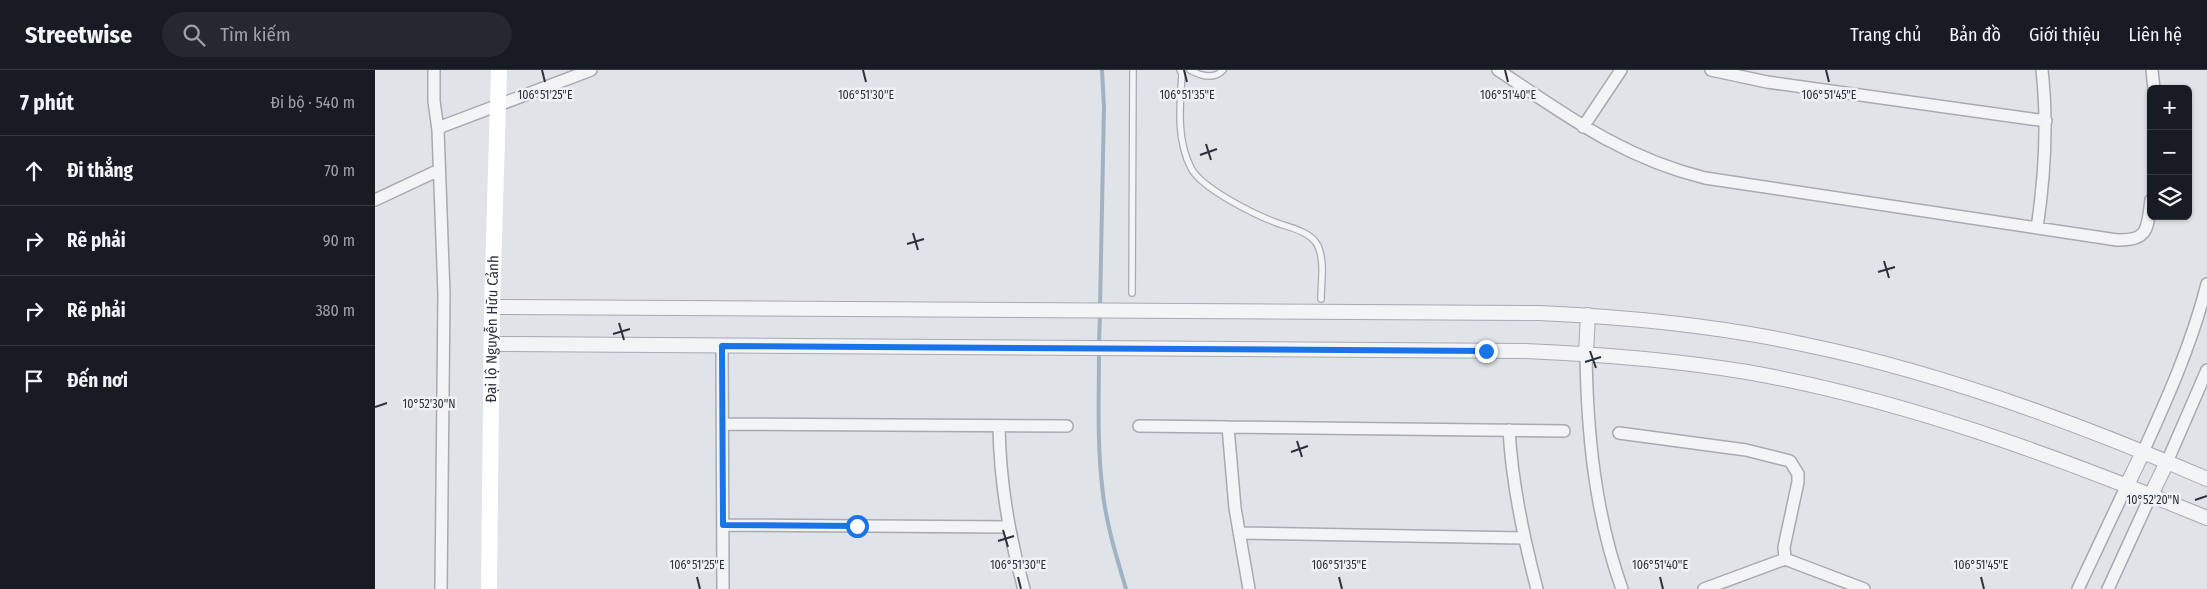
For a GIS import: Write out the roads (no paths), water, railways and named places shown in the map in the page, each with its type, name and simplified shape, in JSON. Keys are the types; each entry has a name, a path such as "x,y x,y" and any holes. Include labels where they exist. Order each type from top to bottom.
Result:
{"main road":[{"name":"Đại lộ Nguyễn Hữu Cảnh","path":"489,589 492,308 499,70"}],"street":[{"path":"435,70 434,101 439,130 444,294 441,589"},
{"path":"439,130 443,126 591,70"},
{"path":"1498,70 1583,127 1637,156 1680,172 1705,178 2117,240 2135,239 2143,236 2148,220"},
{"path":"1583,127 1621,70"},
{"path":"1711,70 1767,82 2046,121"},
{"path":"2037,228 2046,155 2046,121 2042,70"},
{"path":"2152,70 2154,85"},
{"path":"375,200 439,170"},
{"path":"2078,589 2181,367 2207,284"},
{"path":"492,308 1539,313 1669,322 1802,344 1877,361 1997,399 2143,452 2207,479"},
{"path":"1588,315 1586,353 1588,420 1592,460 1608,542 1622,589"},
{"path":"492,344 1525,351 1586,353 1679,362 1747,372 1861,397 1972,430 2127,486 2207,518"},
{"path":"722,346 723,589"},
{"path":"2108,589 2207,370"},
{"path":"722,424 1067,426"},
{"path":"1139,426 1564,431"},
{"path":"999,427 1002,480 1009,527 1024,589"},
{"path":"1228,427 1231,471 1239,533 1249,589"},
{"path":"1509,430 1516,498 1523,538 1537,589"},
{"path":"1619,433 1745,450 1790,461 1798,474 1798,482 1784,547 1785,559"},
{"path":"723,525 1009,527"},
{"path":"1239,533 1523,538"},
{"path":"1706,589 1785,559 1864,589"}],"lane":[{"path":"1132,293 1133,70"},
{"path":"1180,70 1182,74 1179,112 1183,143 1192,169 1214,190 1244,209 1306,234 1318,245 1322,261 1321,299"},
{"path":"1190,70 1199,75 1212,77 1223,70"}],"waterway":[{"path":"1100,307 1104,107 1102,70"},
{"path":"1099,345 1100,314"},
{"path":"1099,352 1099,435 1103,498 1111,537 1126,589"}]}
